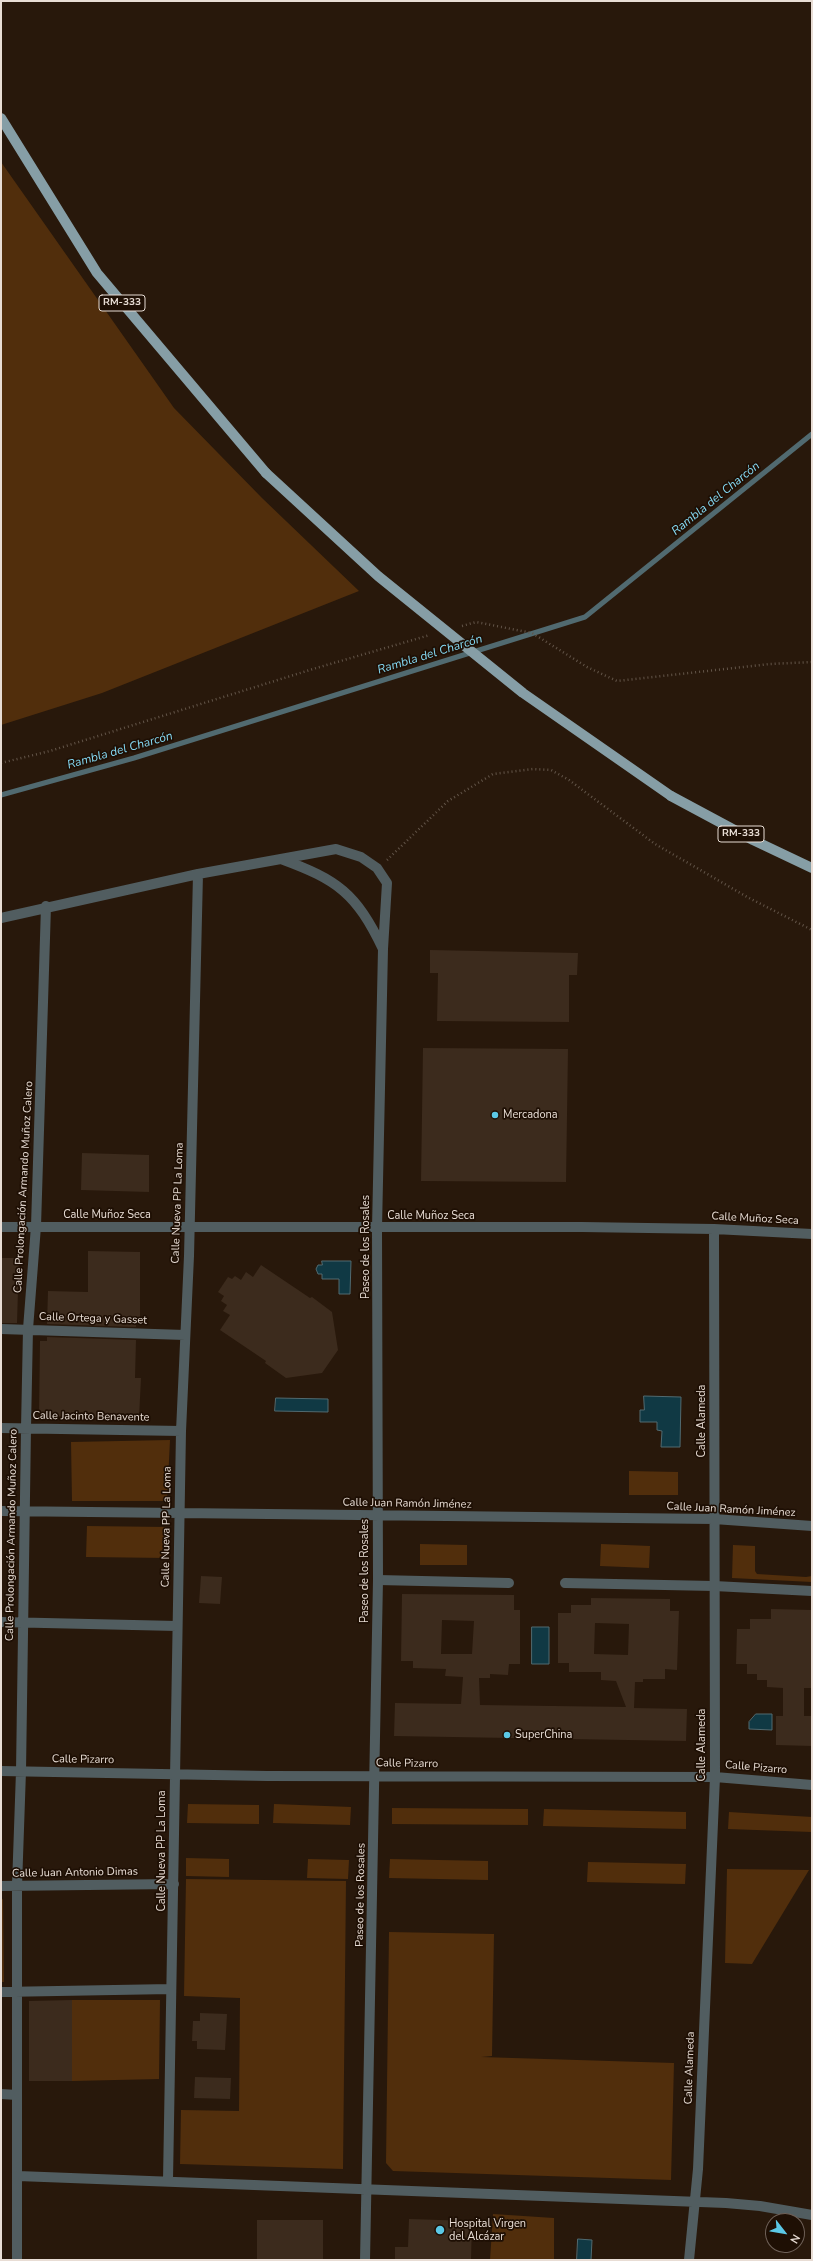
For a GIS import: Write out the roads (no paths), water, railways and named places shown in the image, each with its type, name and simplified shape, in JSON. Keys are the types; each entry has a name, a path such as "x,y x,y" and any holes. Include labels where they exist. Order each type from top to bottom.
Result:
{"main road":[{"name":"RM-333","path":"1,118 97,273 266,473 378,576 523,693 671,796 753,840 812,868"}],"street":[{"name":"Paseo de los Rosales","path":"279,858 336,849 361,857 377,868 387,883 383,949 377,1228 378,1580 376,1776 365,2260"},
{"path":"1,918 46,906 279,858 321,875 341,888 371,924 383,949"},
{"name":"Calle Nueva PP La Loma","path":"168,2180 181,1432 189,1227 198,874"},
{"name":"Calle Prolongación Armando Muñoz Calero","path":"17,2260 17,1886 21,1772 24,1510 28,1329 36,1226 46,906"},
{"name":"Calle Muñoz Seca","path":"1,1227 714,1229 812,1234"},
{"name":"Calle Alameda","path":"689,2260 698,2161 715,1777 714,1229"},
{"name":"Calle Ortega y Gasset","path":"1,1330 28,1329 185,1335"},
{"name":"Calle Jacinto Benavente","path":"1,1428 181,1432"},
{"name":"Calle Juan Ramón Jiménez","path":"1,1511 24,1510 180,1514 714,1518 812,1526"},
{"path":"378,1580 509,1583"},
{"path":"565,1583 714,1586 812,1591"},
{"path":"1,1622 177,1626"},
{"name":"Calle Pizarro","path":"1,1771 536,1778 715,1777 812,1785"},
{"name":"Calle Juan Antonio Dimas","path":"1,1886 174,1884"},
{"path":"1,1992 171,1989"},
{"path":"1,2094 17,2095"},
{"path":"18,2176 168,2180 694,2202 760,2206 812,2215"}],"water":[{"path":"322,1261 351,1261 350,1294 339,1294 339,1279 322,1279 322,1274 318,1274 316,1269 318,1265 322,1265"},
{"path":"644,1396 681,1397 680,1447 661,1447 662,1431 657,1430 657,1422 640,1422 640,1410 644,1410"},
{"path":"276,1398 328,1399 328,1412 275,1411"},
{"path":"532,1627 549,1627 549,1664 532,1664"},
{"path":"756,1714 772,1714 772,1730 749,1729 749,1722"},
{"path":"578,2239 592,2240 591,2260 577,2260"}],"waterway":[{"name":"Rambla del Charcón","path":"1,795 134,758 585,617 812,434"}],"place":[{"name":"Mercadona","path":"495,1115"},
{"name":"SuperChina","path":"507,1735"},
{"name":"Hospital Virgen del Alcázar","path":"440,2230"}]}
